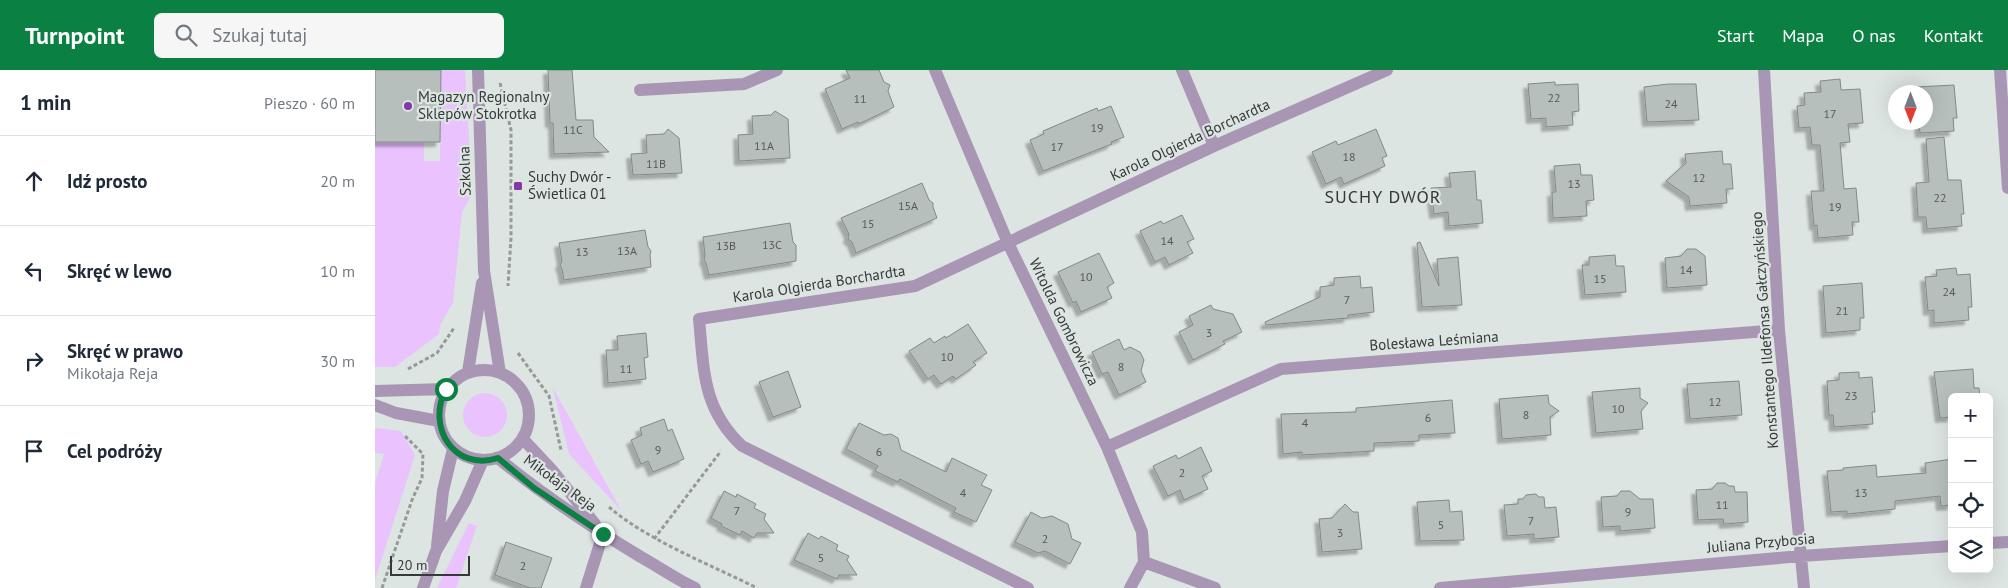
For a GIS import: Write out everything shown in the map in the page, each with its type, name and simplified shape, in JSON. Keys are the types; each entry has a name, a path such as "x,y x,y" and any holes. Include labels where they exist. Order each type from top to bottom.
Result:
{"street":[{"name":"Szkolna","path":"478,70 484,271 500,373"},
{"path":"640,90 744,84 777,70"},
{"name":"Witolda Gombrowicza","path":"935,70 1008,243 1107,447 1142,532 1144,562"},
{"path":"1182,70 1214,146"},
{"name":"Karola Olgierda Borchardta","path":"1029,588 742,446 723,426 705,386 699,318 915,286 1214,146 1387,70"},
{"name":"Konstantego Ildefonsa Gałczyńskiego","path":"1764,70 1779,330 1804,588"},
{"path":"2000,70 2008,188"},
{"name":"Szkolna","path":"468,372 484,271"},
{"name":"Bolesława Leśmiana","path":"1107,447 1281,369 1779,330"},
{"path":"480,370 500,373 515,381 523,391 528,402 530,415 528,427 515,449 498,458 483,460 465,456 453,449 445,439 439,421 441,400 446,389 456,379 468,372 480,370"},
{"path":"375,391 446,389"},
{"path":"375,405 395,413 439,421"},
{"name":"Mikołaja Reja","path":"523,438 552,470 603,534"},
{"path":"436,551 443,491 453,449"},
{"name":"Mikołaja Reja","path":"498,458 534,488 603,534 681,582 695,588"},
{"path":"423,588 436,551 465,501 483,460"},
{"path":"586,588 603,534"},
{"path":"1993,543 2008,542"},
{"name":"Juliana Przybosia","path":"1440,588 1573,582 1801,556 1948,546"},
{"path":"1130,588 1144,562 1215,588"}],"path":[{"path":"500,77 511,130 511,238 508,296"},
{"path":"516,350 549,396 561,451"},
{"path":"382,588 412,500 422,478 423,454 394,425 395,413"},
{"path":"644,558 655,538 732,436"},
{"path":"603,502 622,518 655,538 757,588"}],"shaded area":[{"path":"441,70 465,70 472,194 462,212 453,303 440,325 439,334 395,367 375,367 375,142 424,142 424,161 440,161"},
{"path":"553,388 621,510 569,454"},
{"path":"485,393 497,397 503,403 507,415 503,427 497,433 485,437 473,433 467,427 463,415 467,403 473,397"},
{"path":"375,428 401,431 415,455 375,580 375,483 384,454 375,453"},
{"path":"469,523 477,526 456,588 437,588"}],"building":[{"name":"Magazyn Regionalny Sklepów Stokrotka","path":"375,70 441,70 440,142 375,142"},
{"path":"548,70 572,70 576,120 593,120 594,137 609,152 554,154 553,123 550,123"},
{"path":"846,70 879,70 884,82 890,85 888,91 894,107 859,124 858,122 842,129 825,89 850,78"},
{"path":"1840,79 1841,90 1860,89 1863,123 1848,124 1850,142 1840,143 1844,189 1856,188 1859,222 1852,222 1853,235 1818,238 1817,225 1814,226 1811,191 1824,191 1820,145 1812,145 1810,127 1799,128 1797,106 1805,105 1804,93 1821,92 1820,81"},
{"path":"1555,82 1555,85 1578,84 1579,111 1572,112 1573,125 1546,127 1546,118 1531,119 1528,84"},
{"path":"1668,84 1696,84 1699,120 1647,122 1644,87"},
{"path":"1954,85 1957,118 1953,118 1954,131 1920,133 1920,130 1933,130 1933,86"},
{"path":"1111,106 1124,137 1111,142 1112,144 1043,171 1030,140 1044,134 1043,131 1097,108 1098,111"},
{"path":"775,111 788,119 790,158 739,161 738,135 753,134 752,116 771,115"},
{"path":"668,129 679,138 682,173 633,175 631,154 647,153 646,135 664,134"},
{"path":"1376,129 1387,156 1382,158 1385,166 1344,184 1341,177 1326,184 1312,152 1336,141 1338,145"},
{"path":"1944,137 1948,180 1961,180 1964,214 1961,214 1962,226 1927,229 1926,217 1918,217 1916,183 1929,182 1926,139"},
{"path":"1722,151 1723,164 1731,164 1733,189 1726,189 1727,203 1690,206 1689,197 1666,181 1686,163 1685,154"},
{"path":"1580,164 1581,175 1592,175 1594,200 1586,201 1587,216 1553,218 1552,192 1556,192 1554,166"},
{"path":"1475,171 1477,200 1481,200 1483,223 1449,226 1448,212 1434,214 1431,188 1451,187 1449,173"},
{"path":"922,183 929,200 933,203 937,218 856,253 852,242 848,239 849,234 841,218"},
{"path":"1182,215 1194,239 1187,242 1193,253 1169,265 1165,257 1155,262 1140,231 1161,221 1163,224"},
{"path":"790,223 793,242 796,245 796,261 709,275 704,260 703,237"},
{"path":"645,230 648,247 651,251 651,267 564,280 560,265 562,261 559,243"},
{"path":"1420,242 1439,286 1437,259 1458,257 1462,305 1422,307 1417,243"},
{"path":"1687,249 1696,249 1705,256 1707,285 1667,288 1665,258 1681,256"},
{"path":"1099,253 1114,283 1107,287 1112,298 1081,312 1076,301 1073,303 1058,272"},
{"path":"1615,255 1616,266 1624,266 1626,292 1585,295 1582,265 1589,265 1589,257"},
{"path":"1956,268 1957,275 1970,274 1972,307 1968,307 1969,320 1934,323 1934,310 1928,311 1925,277 1937,276 1936,270"},
{"path":"1360,276 1361,288 1372,287 1374,312 1348,315 1348,318 1266,325 1265,322 1320,297 1320,287 1334,285 1334,278"},
{"path":"1862,283 1864,318 1860,318 1860,330 1826,333 1823,286"},
{"path":"1211,305 1213,309 1233,314 1242,332 1223,341 1225,344 1193,360 1179,332 1193,325 1189,316"},
{"path":"968,324 987,353 973,362 976,365 956,379 953,376 941,384 934,375 928,379 909,351 930,338 934,343 945,336 946,338"},
{"path":"646,333 648,357 644,358 646,379 608,383 606,350 618,350 617,336"},
{"path":"1119,339 1124,350 1130,347 1140,352 1144,360 1141,371 1146,382 1119,395 1108,372 1102,374 1092,352"},
{"path":"1973,369 1974,388 1979,388 1980,393 1948,393 1948,417 1940,418 1934,372"},
{"path":"788,371 801,407 773,417 759,382"},
{"path":"1859,372 1859,378 1872,377 1875,412 1872,412 1873,424 1834,427 1833,415 1829,415 1827,381 1839,380 1839,373"},
{"path":"1739,381 1742,415 1690,419 1687,384"},
{"path":"1640,388 1640,398 1648,403 1641,411 1643,429 1596,433 1592,392"},
{"path":"1548,395 1549,404 1559,411 1550,417 1551,435 1502,439 1499,399"},
{"path":"1452,400 1455,433 1419,435 1419,441 1374,443 1374,451 1302,455 1302,452 1283,454 1281,414 1356,412 1356,408"},
{"path":"664,419 668,431 672,429 684,459 653,472 648,461 641,464 631,440 642,435 640,428"},
{"path":"859,423 884,435 891,434 898,438 901,450 946,472 952,458 987,475 981,485 992,490 976,522 954,512 956,508 900,479 898,482 875,471 878,466 846,449"},
{"path":"1201,447 1212,471 1202,476 1208,489 1184,500 1180,490 1168,496 1153,466 1176,455 1178,459"},
{"path":"1948,460 1948,505 1941,506 1940,496 1895,501 1895,509 1847,514 1847,511 1831,512 1827,471 1876,465 1877,477 1926,473 1925,463"},
{"path":"1717,483 1734,486 1735,492 1747,492 1748,522 1724,524 1723,519 1698,520 1696,490 1712,489"},
{"path":"724,491 736,497 737,494 756,504 754,508 766,514 764,519 774,533 757,533 754,538 742,531 740,535 721,526 722,524 711,518"},
{"path":"1621,491 1630,491 1640,499 1653,499 1655,528 1620,531 1620,526 1603,527 1601,497 1617,496"},
{"path":"1536,494 1539,497 1544,497 1545,508 1556,507 1559,537 1534,539 1534,534 1507,536 1504,505 1518,504 1518,499 1523,499 1526,495"},
{"path":"1449,500 1450,512 1462,511 1464,540 1420,541 1417,502"},
{"path":"1345,504 1353,512 1358,512 1362,549 1322,552 1319,519 1332,518"},
{"path":"1031,512 1042,518 1052,516 1068,524 1072,539 1081,543 1070,564 1045,551 1038,553 1015,542"},
{"path":"808,533 819,539 821,536 838,545 836,550 849,556 847,560 857,575 839,575 837,579 794,560"},
{"path":"506,542 552,558 541,588 530,588 495,575"}],"place":[{"name":"Magazyn Regionalny Sklepów Stokrotka","path":"408,106"},
{"name":"Suchy Dwór - Świetlica 01","path":"518,186"}],"district":[{"name":"SUCHY DWÓR","path":"1383,197"}],"route":[{"path":"446,389 438,413 439,426 445,439 453,449 477,460 498,458 534,488 603,534"}]}
